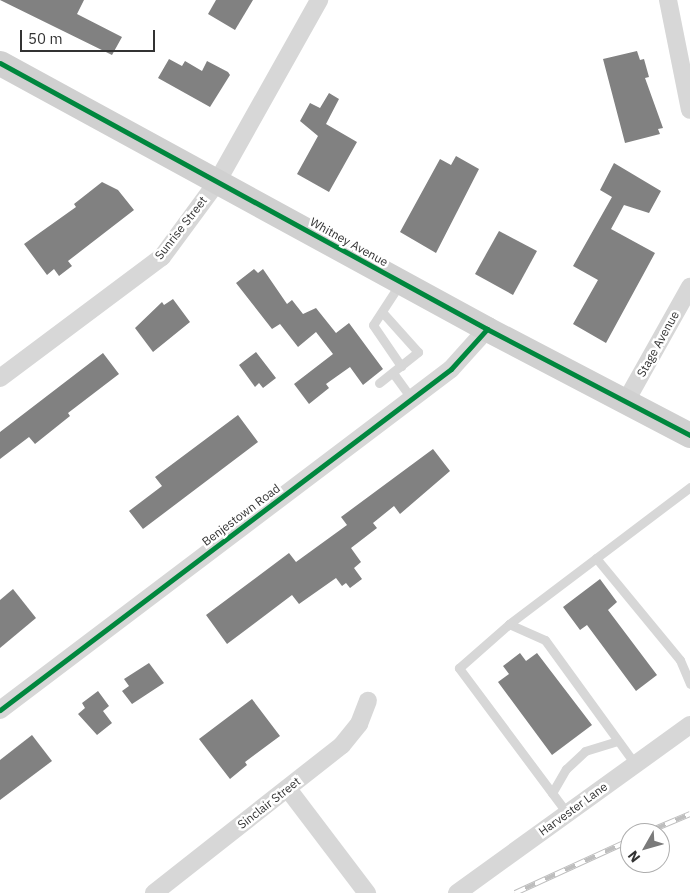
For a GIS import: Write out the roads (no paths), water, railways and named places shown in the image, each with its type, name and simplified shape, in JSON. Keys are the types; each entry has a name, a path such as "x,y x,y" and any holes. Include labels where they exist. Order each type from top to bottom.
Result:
{"main road":[{"name":"Whitney Avenue","path":"0,63 487,329 690,434"}],"street":[{"name":"Sunrise Street","path":"0,378 162,257 217,182 319,0"},
{"path":"668,0 690,110"},
{"name":"Stage Avenue","path":"626,401 690,287"},
{"name":"Benjestown Road","path":"0,710 451,369 487,329"},
{"name":"Sinclair Street","path":"154,893 288,789 352,735 368,701"},
{"name":"Harvester Lane","path":"456,893 690,725"},
{"path":"288,789 367,893"}],"lane":[{"path":"401,282 383,313 372,325 401,366"},
{"path":"379,382 418,352 383,313"},
{"path":"393,373 412,398"},
{"path":"568,813 459,668 508,624 690,487"},
{"path":"596,558 680,660 690,684"},
{"path":"508,624 545,640 635,764"},
{"path":"552,793 566,769 585,751 618,741"}],"railway":[{"path":"669,823 690,814"},
{"path":"515,893 620,845"}]}
